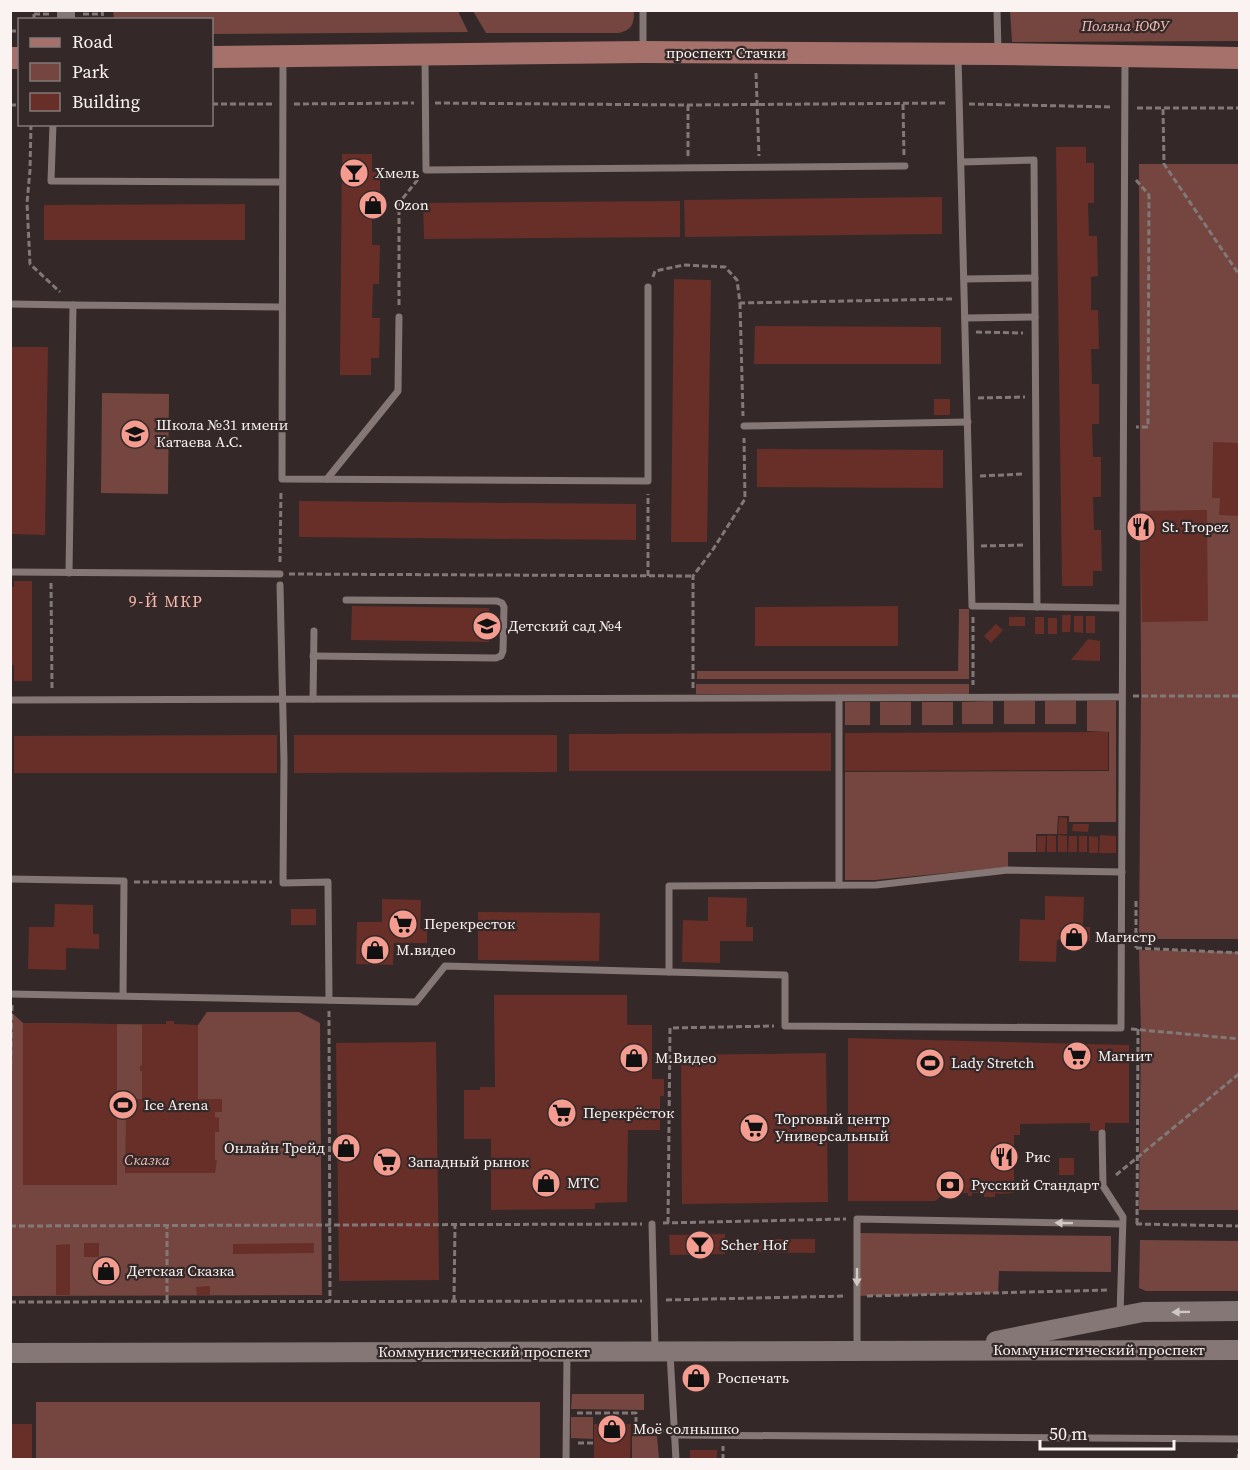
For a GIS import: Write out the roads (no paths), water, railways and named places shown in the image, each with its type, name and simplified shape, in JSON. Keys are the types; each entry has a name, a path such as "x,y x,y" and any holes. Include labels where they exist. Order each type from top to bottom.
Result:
{"main road":[{"name":"проспект Стачки","path":"213,57 643,52 1239,58"},
{"name":"Коммунистический проспект","path":"958,1349 1120,1315 1143,1312 1239,1311"},
{"name":"Коммунистический проспект","path":"10,1353 1239,1350"}],"lane":[{"path":"643,10 643,52"},
{"path":"997,10 998,54"},
{"path":"958,54 972,606 1122,608"},
{"path":"425,55 426,170 905,166"},
{"path":"283,56 282,479 648,482 648,286"},
{"path":"11,994 416,1002 445,966 785,975 785,1026 1121,1028 1125,56"},
{"path":"52,126 51,181 282,182"},
{"path":"961,162 1034,160 1037,607"},
{"path":"964,279 1035,278"},
{"path":"10,304 282,307"},
{"path":"69,573 73,305"},
{"path":"327,479 398,391 399,317"},
{"path":"965,318 1035,317"},
{"path":"744,426 968,422"},
{"path":"10,572 280,574"},
{"path":"280,585 284,761 283,883 328,882 329,1000"},
{"path":"313,656 496,658 501,656 503,651 504,607 497,601 346,600"},
{"path":"313,699 314,631"},
{"path":"10,700 1122,697"},
{"path":"838,885 839,698"},
{"path":"669,972 669,886 876,885 1008,870 1122,872"},
{"path":"10,879 124,881 123,995"},
{"path":"1102,1133 1103,1186 1123,1217 1120,1315"},
{"path":"858,1350 857,1219 1122,1224"},
{"path":"652,1224 654,1301 663,1351 676,1460"},
{"path":"566,1460 567,1351"},
{"path":"674,1433 1239,1439"}],"place":[{"name":"Хмель","path":"354,173"},
{"name":"Ozon","path":"373,205"},
{"name":"Школа №31 имени Катаева А.С.","path":"135,434"},
{"name":"St. Tropez","path":"1141,527"},
{"name":"Детский сад №4","path":"487,626"},
{"name":"Перекресток","path":"403,924"},
{"name":"Магистр","path":"1074,937"},
{"name":"М.видео","path":"375,950"},
{"name":"Магнит","path":"1077,1056"},
{"name":"М.Видео","path":"634,1058"},
{"name":"Lady Stretch","path":"930,1063"},
{"name":"Ice Arena","path":"123,1105"},
{"name":"Перекрёсток","path":"562,1113"},
{"name":"Торговый центр Универсальный","path":"754,1128"},
{"name":"Онлайн Трейд","path":"346,1148"},
{"name":"Рис","path":"1004,1157"},
{"name":"Западный рынок","path":"387,1162"},
{"name":"МТС","path":"546,1183"},
{"name":"Русский Стандарт","path":"950,1185"},
{"name":"Scher Hof","path":"700,1245"},
{"name":"Детская Сказка","path":"106,1271"},
{"name":"Роспечать","path":"696,1378"},
{"name":"Моё солнышко","path":"612,1429"}],"district":[{"name":"9-Й МКР","path":"166,601"}],"park label":[{"name":"Поляна ЮФУ","path":"1125,26"},
{"name":"Сказка","path":"147,1160"}]}
